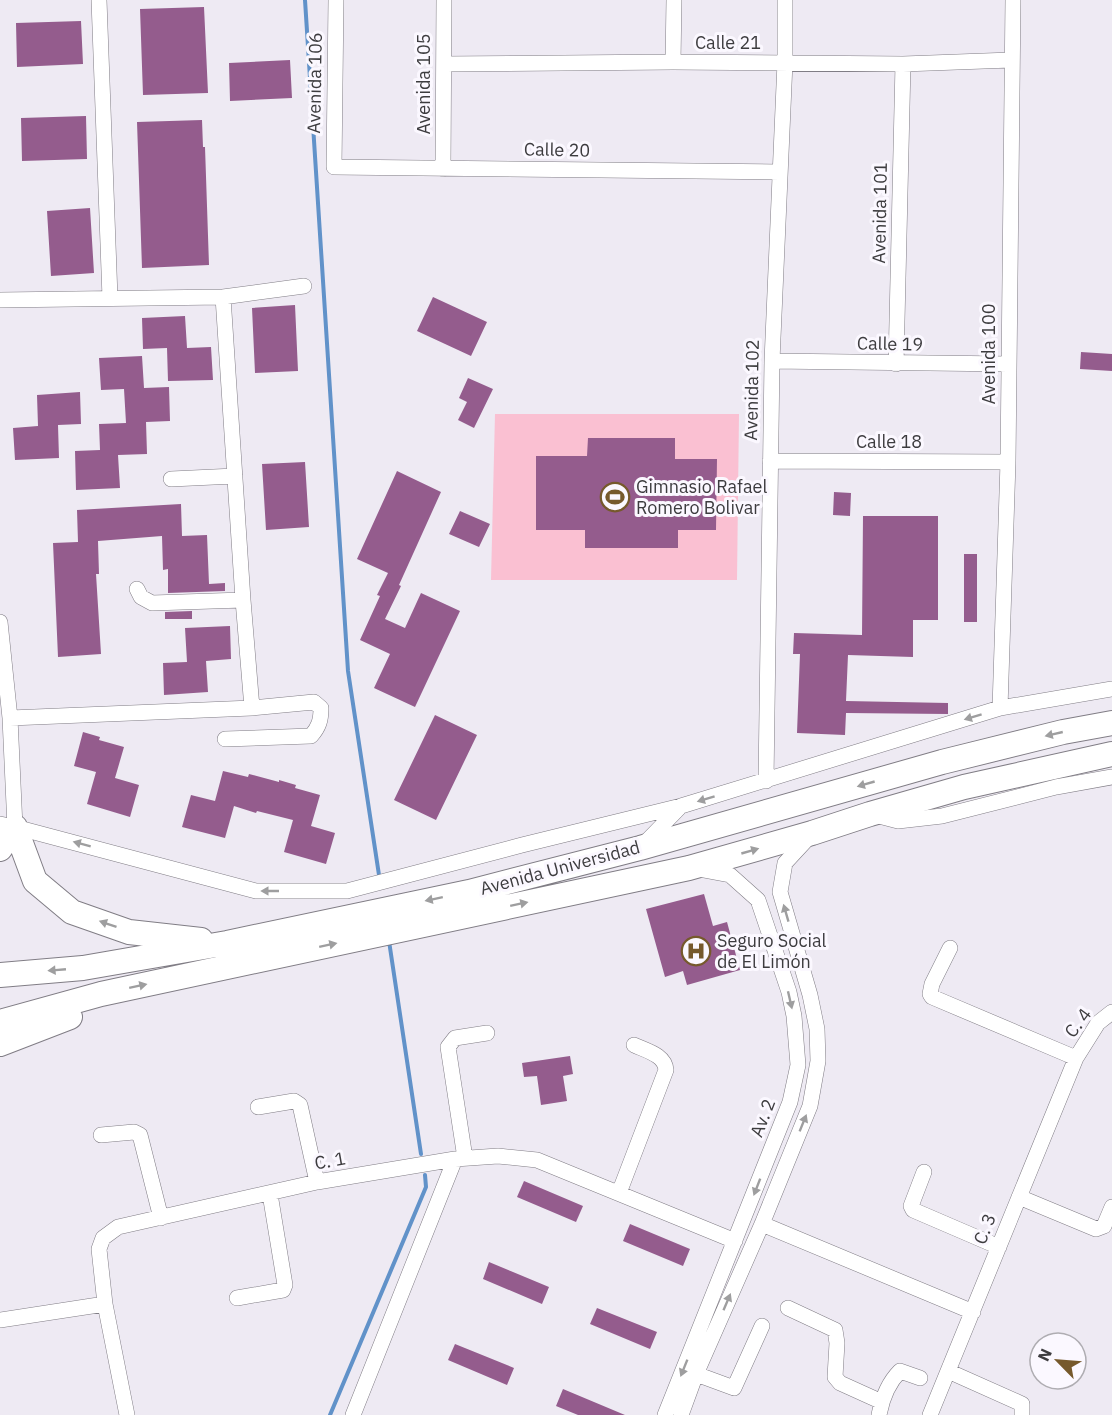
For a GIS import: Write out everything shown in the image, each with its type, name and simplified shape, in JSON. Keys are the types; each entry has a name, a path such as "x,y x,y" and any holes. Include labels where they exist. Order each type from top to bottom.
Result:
{"main road":[{"path":"1101,725 1112,712"},
{"name":"Avenida Universidad","path":"0,975 83,968 227,943 469,892 640,848 942,762 1101,725"},
{"name":"Avenida Universidad","path":"0,1022 101,994 689,868 964,787 1112,754"},
{"path":"0,849 7,826"},
{"path":"7,826 34,881 72,912 129,932 227,943"},
{"path":"0,1044 81,1013 101,994"}],"street":[{"path":"99,0 110,297"},
{"name":"Avenida 106","path":"334,167 336,0"},
{"name":"Avenida 105","path":"443,169 444,0"},
{"path":"673,62 674,0"},
{"name":"Avenida 102","path":"766,781 772,361 785,62 785,0"},
{"name":"Avenida 100","path":"1000,708 1008,462 1013,0"},
{"name":"Calle 21","path":"444,64 673,62 903,64 1011,60"},
{"name":"Avenida 101","path":"896,364 903,64"},
{"name":"Calle 20","path":"334,167 779,172"},
{"path":"0,300 223,297 304,286"},
{"path":"223,297 252,708"},
{"name":"Calle 19","path":"772,361 1008,364"},
{"name":"Calle 18","path":"770,461 1008,462"},
{"path":"171,479 235,476"},
{"path":"136,590 141,597 152,603 243,600"},
{"path":"0,622 10,718 7,826"},
{"name":"Avenida Universidad","path":"7,826 256,891 347,891 681,806 1000,708 1112,689"},
{"path":"10,718 252,708 314,702 321,708 321,720 311,736 225,739"},
{"path":"870,814 898,821 942,816 1056,787 1112,777"},
{"path":"640,848 681,806"},
{"path":"681,1415 696,1374 762,1224 810,1106 818,1061 817,1029 810,995 780,892 784,863 812,833"},
{"name":"Av. 2","path":"665,1415 790,1102 798,1065 794,1016 789,992 758,900 730,875 689,868"},
{"path":"950,948 932,984 930,994 932,997 1076,1058"},
{"name":"C. 4","path":"1076,1058 1098,1023 1112,1012"},
{"path":"354,1415 460,1158 448,1047 455,1038 487,1033"},
{"path":"619,1193 666,1070 661,1058 634,1045"},
{"name":"C. 3","path":"930,1415 1076,1058"},
{"path":"258,1107 294,1101 300,1105 317,1182"},
{"path":"101,1136 134,1132 140,1135 161,1218"},
{"name":"C. 1","path":"128,1415 105,1304 99,1249 103,1238 118,1227 317,1182 460,1158 498,1156 537,1160 735,1241"},
{"path":"924,1172 911,1206 913,1210 999,1247"},
{"path":"237,1298 283,1290 285,1285 270,1194"},
{"path":"1019,1197 1096,1229 1104,1226 1112,1207"},
{"path":"762,1224 973,1312"},
{"path":"0,1320 105,1304"},
{"path":"788,1308 835,1330 837,1343 835,1377 840,1383 880,1409 894,1377 900,1371 920,1378"},
{"path":"696,1374 734,1388 762,1326"},
{"path":"948,1371 1022,1404 1022,1415"}],"shaded area":[{"name":"Gimnasio Rafael Romero Bolivar","path":"495,414 739,414 737,580 491,580"}],"building":[{"path":"204,7 208,93 143,95 140,9"},
{"path":"81,21 83,64 17,67 16,23"},
{"path":"290,60 292,98 230,101 229,63"},
{"path":"86,116 87,159 22,161 21,118"},
{"path":"202,120 209,265 142,268 137,122"},
{"path":"90,208 94,273 51,276 47,211"},
{"path":"433,297 487,322 471,356 417,331"},
{"path":"295,305 298,371 255,373 252,308"},
{"path":"185,316 187,348 211,347 213,380 168,381 167,348 143,349 142,318"},
{"path":"1081,352 1112,354 1112,371 1080,369"},
{"path":"142,356 144,388 169,387 170,421 146,422 147,454 118,455 120,488 76,490 75,451 100,450 99,424 126,423 124,389 101,390 99,358"},
{"path":"468,378 493,389 474,428 458,420 467,402 459,398"},
{"path":"80,392 81,424 58,425 59,458 15,460 13,428 38,426 37,395"},
{"path":"588,438 675,438 675,459 717,459 716,530 678,530 678,548 585,548 585,530 536,530 536,456 587,456"},
{"path":"305,462 309,527 266,530 262,464"},
{"path":"397,471 441,492 385,619 405,628 421,593 460,611 415,707 374,688 390,654 360,640 388,573 357,559"},
{"path":"834,492 851,493 850,516 833,515"},
{"path":"181,504 182,536 207,535 209,584 225,583 225,591 168,593 168,569 163,570 162,536 98,541 99,574 96,574 101,654 58,657 53,543 78,542 77,510"},
{"path":"460,511 490,524 479,547 449,534"},
{"path":"863,516 938,516 938,620 913,620 913,657 848,655 846,701 948,703 948,714 846,713 845,735 797,733 800,654 793,654 794,633 862,635"},
{"path":"964,554 977,554 977,622 964,622"},
{"path":"192,611 192,619 165,619 165,612"},
{"path":"230,626 231,659 206,661 208,692 164,695 163,663 187,662 185,628"},
{"path":"435,715 477,735 436,820 394,800"},
{"path":"83,732 100,737 99,740 124,747 115,778 139,785 130,817 87,804 96,772 74,766"},
{"path":"223,771 248,777 249,774 279,782 279,780 296,785 295,788 320,795 311,826 335,833 326,864 284,852 293,820 234,806 225,838 182,827 191,795 215,801"},
{"name":"Seguro Social de El Limón","path":"704,894 713,926 727,922 740,970 687,985 683,971 665,977 646,909"},
{"path":"570,1056 573,1074 563,1076 567,1101 541,1105 537,1076 524,1077 522,1063"},
{"path":"524,1181 583,1206 576,1222 517,1197"},
{"path":"630,1224 690,1249 683,1266 623,1241"},
{"path":"489,1262 549,1287 542,1304 483,1279"},
{"path":"597,1308 657,1332 650,1349 590,1324"},
{"path":"455,1344 514,1368 507,1385 448,1360"},
{"path":"563,1389 625,1415 578,1415 556,1406"}],"waterway":[{"path":"305,0 348,671 379,875"},
{"path":"389,941 421,1154"},
{"path":"330,1415 426,1187 425,1175"}],"place":[{"name":"Gimnasio Rafael Romero Bolivar","path":"615,497"},
{"name":"Seguro Social de El Limón","path":"696,951"}]}
